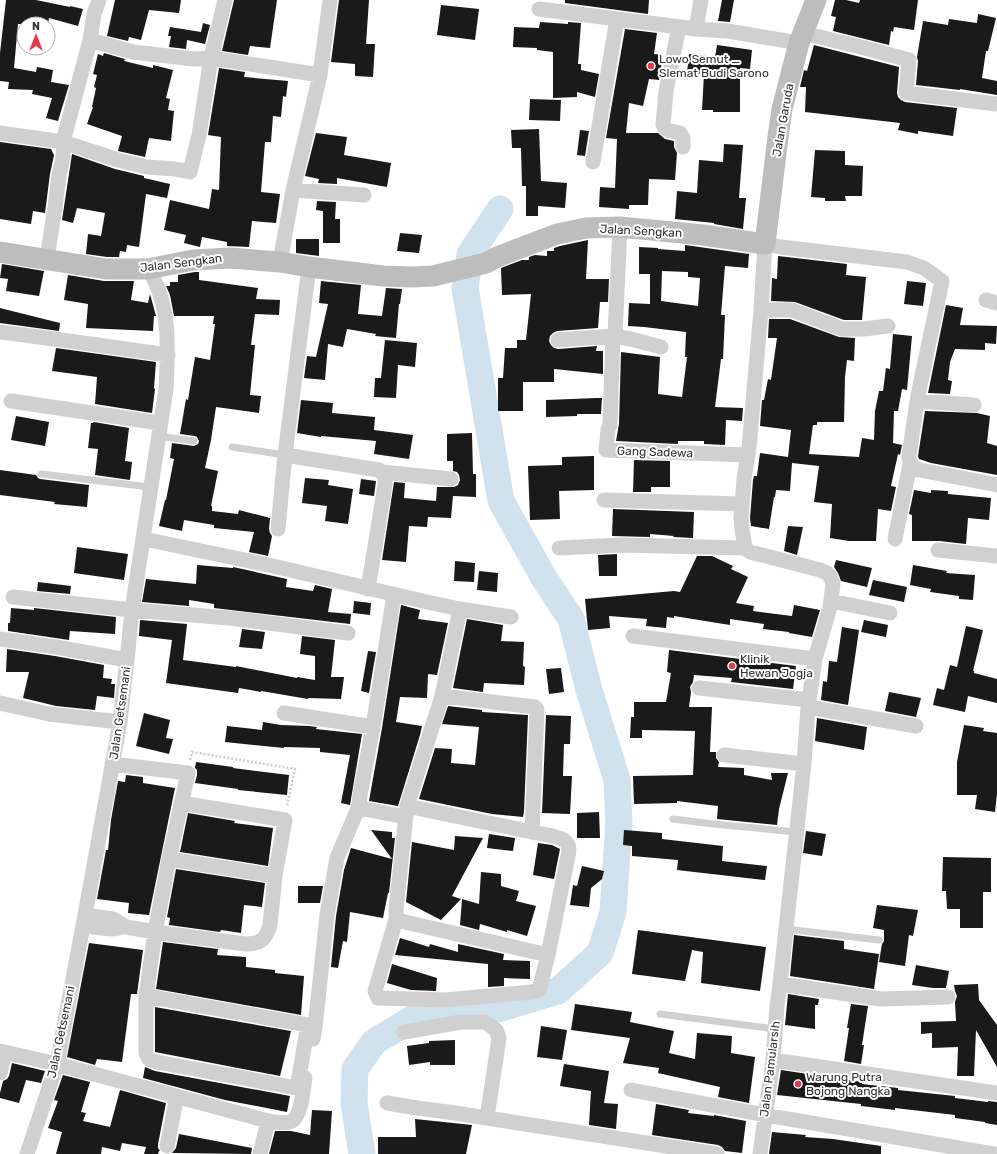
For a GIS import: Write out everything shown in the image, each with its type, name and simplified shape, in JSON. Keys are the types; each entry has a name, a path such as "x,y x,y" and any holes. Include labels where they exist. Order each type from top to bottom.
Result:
{"main road":[{"name":"Jalan Garuda","path":"765,244 782,110 801,38 816,0"},
{"name":"Jalan Sengkan","path":"0,252 106,269 148,269 193,260 230,258 280,262 382,276 412,277 433,276 486,263 557,234 586,228 620,227 703,235 765,244"}],"street":[{"path":"47,259 63,158 63,142 90,40 98,0"},
{"path":"0,133 63,142 118,160 147,167 175,169 190,172 211,58 225,0"},
{"path":"280,262 293,190 320,75 330,0"},
{"path":"696,29 702,0"},
{"path":"539,9 696,29 801,38 865,48 909,60 906,92 997,104"},
{"path":"593,162 617,19"},
{"path":"678,27 666,91 663,125 667,130 680,133 683,138 684,147"},
{"path":"90,40 133,52 194,59 211,58 320,75"},
{"path":"293,190 364,195"},
{"name":"Gang Sadewa","path":"620,227 610,424 606,450 748,455"},
{"path":"745,548 742,529 742,504 761,310 765,244 907,262 924,268 942,281 918,401 909,456 910,464 895,539"},
{"path":"278,529 285,455 309,267"},
{"name":"Jalan Getsemani","path":"27,1154 57,1064 120,722 132,610 166,389 168,355 164,309 159,290 148,269"},
{"path":"761,310 792,310 842,329 864,329 888,326"},
{"path":"0,332 168,355"},
{"path":"558,340 614,336 661,347"},
{"path":"12,401 159,430"},
{"path":"918,401 974,405"},
{"path":"285,455 379,470 382,472 451,478"},
{"path":"910,464 920,470 997,485"},
{"path":"368,588 385,484 382,472"},
{"path":"604,500 742,504"},
{"path":"144,539 273,566 394,595 460,609 511,617"},
{"name":"Jalan Pamularsih","path":"559,548 622,545 745,548 750,552 814,567 827,573 834,584 830,608 815,659 809,704 773,1060 760,1154"},
{"path":"938,550 997,556"},
{"path":"0,1073 2,1052 57,1064 268,1121 283,1123 294,1120 302,1102 303,1089 315,1028 327,915 337,858 359,806 394,595"},
{"path":"14,597 132,610 229,618 348,633"},
{"path":"831,601 890,613"},
{"path":"359,806 360,808 406,812 532,832 562,839 566,842 569,847 568,862 539,990 532,992 445,1000 378,998 375,992 396,919 406,812 442,696 460,609"},
{"path":"633,636 815,659"},
{"path":"0,639 56,647 127,660"},
{"path":"699,688 809,704 916,726"},
{"path":"442,696 534,708 538,710 532,832"},
{"path":"0,703 49,714 120,722"},
{"path":"284,713 373,727"},
{"path":"724,755 804,764"},
{"path":"112,764 188,772 155,932 146,996 147,1057 151,1060 297,1088 308,1025 146,996"},
{"path":"84,920 113,919 126,927 246,944 255,944 261,941 270,925 275,876 285,820 181,803"},
{"path":"169,859 275,876"},
{"path":"396,919 548,955"},
{"path":"780,984 882,999 948,997"},
{"path":"404,1032 461,1022 484,1022 496,1030 499,1038 487,1118"},
{"path":"773,1060 997,1093"},
{"path":"631,1090 765,1115 994,1154"},
{"path":"167,1146 177,1096"},
{"path":"387,1103 717,1154"},
{"path":"260,1154 268,1121"}],"lane":[{"path":"159,430 194,441"},
{"path":"232,447 285,455"},
{"path":"41,474 150,487"},
{"path":"673,819 797,832"},
{"path":"786,929 880,940"},
{"path":"660,1014 775,1029"}],"path":[{"path":"188,772 192,752 294,769 285,820"}],"building":[{"path":"6,0 36,0 83,9 78,26 56,20 56,16 16,16 14,68 36,72 37,67 53,70 51,82 69,85 58,121 46,118 52,98 32,94 33,90 8,89 9,82 0,81 0,53"},
{"path":"115,0 181,0 179,13 149,10 141,40 129,37 128,41 107,36"},
{"path":"234,0 277,0 270,48 250,46 248,55 222,51"},
{"path":"339,0 369,0 366,44 375,44 373,77 355,76 355,64 331,62"},
{"path":"565,0 649,0 648,14 565,3"},
{"path":"722,0 734,0 730,22 718,21"},
{"path":"835,0 846,0 859,3 860,0 918,0 914,30 894,27 893,32 891,31 889,45 833,31 836,17 831,16"},
{"path":"441,5 479,9 475,40 437,35"},
{"path":"978,14 996,18 988,51 986,51 982,78 997,81 997,95 960,89 916,85 917,57 923,21 948,25 949,19 977,23"},
{"path":"540,22 568,24 568,22 581,23 578,64 581,64 581,70 599,74 595,97 577,92 577,97 553,98 553,52 537,50 537,48 513,47 514,27 539,28"},
{"path":"203,23 210,25 205,44 187,40 186,49 169,47 171,36 168,36 170,27 201,32"},
{"path":"625,29 657,33 654,54 663,55 659,80 649,79 643,106 629,103 626,133 658,133 665,139 674,141 674,147 677,153 675,180 649,179 648,205 629,205 629,209 599,207 600,187 615,188 617,139 606,138"},
{"path":"717,45 752,50 750,69 740,68 740,112 713,112 713,110 702,110 704,74 687,73 689,54 715,57"},
{"path":"814,45 899,67 897,93 901,100 905,102 957,108 953,136 918,131 918,134 898,130 900,123 805,112 806,87 800,87 804,70 807,71"},
{"path":"104,53 125,59 124,61 153,68 153,65 173,70 166,98 170,99 168,110 174,111 171,141 149,138 145,157 118,151 122,136 87,124 93,107 96,88 94,87 97,75 93,74 98,54 103,56"},
{"path":"219,68 245,72 244,77 288,81 286,97 283,96 281,117 273,116 271,142 265,142 261,192 280,194 276,223 252,221 249,247 227,246 227,242 202,237 200,247 184,243 186,235 164,230 170,200 209,209 212,189 219,190 221,137 208,135"},
{"path":"530,99 561,100 560,121 529,120"},
{"path":"539,129 541,181 567,183 565,208 538,206 538,216 526,216 526,186 522,186 521,148 512,148 511,130"},
{"path":"580,130 589,131 585,156 577,155"},
{"path":"316,133 347,137 344,155 391,163 387,187 337,178 337,184 318,183 319,179 305,176"},
{"path":"0,142 51,149 54,155 45,213 33,211 31,224 0,219"},
{"path":"724,144 743,145 739,198 746,198 743,229 714,223 675,219 677,191 697,193 699,160 723,162"},
{"path":"815,150 845,151 845,165 863,166 862,196 845,196 846,201 825,201 825,198 811,197"},
{"path":"72,154 115,169 144,176 144,178 170,184 167,198 146,194 139,247 127,245 126,252 120,251 119,257 86,254 88,234 101,236 105,213 77,208 73,223 62,220"},
{"path":"317,201 336,202 335,219 340,219 340,243 323,243 323,211 316,210"},
{"path":"400,233 422,235 419,253 397,251"},
{"path":"296,239 319,239 319,256 296,253"},
{"path":"588,240 586,279 609,279 608,302 600,302 598,328 557,331 550,336 549,341 554,348 558,349 597,346 596,351 603,351 603,374 554,369 554,382 523,382 523,411 498,411 498,378 503,378 505,348 517,348 517,340 526,340 531,294 502,295 501,268 522,260 529,260 529,257 535,255 547,256 547,251 554,251 554,248 560,246"},
{"path":"685,245 749,254 748,268 725,266 721,315 725,315 723,359 721,359 715,407 743,408 742,421 726,420 725,445 704,444 704,441 678,441 678,444 616,441 619,424 621,352 660,357 658,394 682,397 687,357 685,357 686,332 628,326 629,303 650,304 650,274 639,274 639,247 685,251","holes":["662,271 688,272 688,277 700,278 698,306 661,301"]},
{"path":"778,256 847,264 846,275 866,277 862,320 844,320 795,302 771,301 772,278 777,279"},
{"path":"2,264 44,271 39,296 6,291 8,279 0,278"},
{"path":"199,272 199,280 258,288 256,299 280,300 279,315 255,314 251,345 255,345 250,395 261,396 259,413 216,407 205,468 218,471 211,506 212,511 238,514 239,510 270,518 269,529 272,536 268,556 249,552 254,532 214,528 214,525 184,520 182,531 159,526 174,459 170,458 172,443 194,446 198,444 199,441 195,436 180,434 186,399 188,400 195,357 210,360 215,324 213,324 214,316 174,316 170,295 166,286 170,286 170,282 178,282 178,275"},
{"path":"68,275 104,281 134,281 131,300 148,303 150,294 156,316 154,316 153,331 86,328 88,304 64,300"},
{"path":"321,281 361,285 358,314 382,316 386,288 402,289 396,338 375,336 376,334 347,329 343,347 328,344 325,380 304,378 307,356 316,357 328,304 319,303"},
{"path":"907,281 926,283 923,306 904,304"},
{"path":"946,305 963,308 960,325 997,326 996,344 985,343 985,350 955,349 950,362 948,380 952,381 950,394 928,393"},
{"path":"0,308 60,323 59,331 0,323"},
{"path":"769,319 790,319 839,337 855,338 854,361 847,360 844,422 817,422 817,425 813,425 809,454 859,457 862,438 874,440 875,411 879,391 883,391 886,368 890,369 893,334 912,336 907,390 902,389 898,411 894,411 893,443 902,445 900,455 898,454 891,486 896,487 891,511 878,509 876,541 849,541 830,538 832,504 814,502 819,466 792,463 790,491 776,490 769,529 751,526 750,518 753,480 754,476 757,476 760,453 788,457 791,430 760,426 762,400 764,400 768,379 771,380 777,338 768,338"},
{"path":"385,340 417,343 415,367 398,365 396,398 374,397 375,378 381,378"},
{"path":"56,348 156,362 152,413 95,404 97,377 52,371"},
{"path":"602,398 601,414 577,414 577,416 546,417 546,400"},
{"path":"301,400 333,403 332,413 375,417 374,430 413,435 409,459 374,454 376,441 321,437 297,433"},
{"path":"925,411 977,413 990,416 987,443 997,446 997,475 931,463 919,459 918,456"},
{"path":"16,416 49,422 45,446 11,440"},
{"path":"94,422 129,428 125,461 132,462 130,480 95,475 98,449 88,448 91,423"},
{"path":"472,433 473,474 476,474 476,497 453,496 451,518 428,517 427,527 409,526 406,562 382,560 394,482 405,483 404,498 436,501 437,487 454,487 458,485 460,480 457,472 453,471 453,461 447,461 447,434"},
{"path":"594,456 594,490 559,491 560,519 530,520 528,466 562,465 562,457"},
{"path":"634,460 670,461 670,487 651,487 651,492 633,492"},
{"path":"0,470 36,475 40,479 89,485 87,507 54,504 55,502 0,495"},
{"path":"305,478 329,480 328,485 353,489 348,524 325,521 327,506 302,503"},
{"path":"361,479 376,481 374,496 359,494"},
{"path":"914,490 931,493 931,490 948,491 948,494 991,498 989,520 968,518 966,544 939,541 912,541 912,515 909,514"},
{"path":"613,509 694,512 693,538 650,534 650,537 612,536"},
{"path":"788,526 803,527 797,555 784,551"},
{"path":"77,547 128,554 124,580 74,573"},
{"path":"617,554 617,576 599,576 598,555"},
{"path":"697,556 712,556 733,566 731,569 748,577 736,603 754,606 753,611 792,616 794,605 820,610 812,637 789,632 763,629 764,624 730,619 730,625 674,616 674,618 667,617 666,628 646,626 647,619 609,616 610,628 588,630 585,599 674,591 680,592"},
{"path":"836,560 872,568 867,587 841,581 834,567"},
{"path":"455,561 475,563 474,582 454,581"},
{"path":"197,565 233,567 287,579 286,587 313,591 315,585 332,589 328,612 351,614 350,624 214,608 214,604 189,600 189,606 142,602 146,579 196,584"},
{"path":"913,565 947,571 946,573 975,575 973,600 959,599 959,596 930,592 931,589 910,585"},
{"path":"479,571 498,573 497,592 477,590"},
{"path":"873,580 907,587 904,602 869,595"},
{"path":"38,582 71,586 70,594 37,591"},
{"path":"354,601 371,603 370,615 353,613"},
{"path":"401,605 420,610 418,619 448,623 437,675 428,674 427,698 400,697 396,722 422,726 398,806 369,801"},
{"path":"11,608 34,610 34,608 116,617 115,634 70,631 69,640 8,631"},
{"path":"467,619 503,625 501,641 524,642 524,685 484,683 483,692 453,688"},
{"path":"140,620 187,624 183,660 236,666 315,680 315,656 300,654 302,636 335,640 331,677 344,677 341,699 308,699 239,688 238,693 166,683 172,640 139,636"},
{"path":"864,620 888,625 886,637 861,632"},
{"path":"966,626 983,630 973,671 974,673 997,679 997,703 968,696 965,712 933,705 937,688 944,690 950,665 957,667"},
{"path":"842,627 859,630 848,705 821,700 823,681 827,682 829,661 837,662"},
{"path":"242,629 265,632 262,649 239,647"},
{"path":"7,649 104,665 103,678 112,679 111,684 115,684 114,698 97,696 95,710 56,706 23,698 29,672 6,672"},
{"path":"669,650 796,666 793,689 731,682 732,678 694,675 693,682 690,687 691,692 689,707 712,707 710,752 716,752 716,758 719,762 718,767 744,768 744,775 772,780 771,773 788,773 779,809 777,825 717,819 718,806 677,801 677,803 634,804 633,776 693,775 695,731 642,730 642,738 630,738 631,717 634,717 634,702 666,702 671,673 667,672"},
{"path":"368,651 376,652 369,693 361,691"},
{"path":"561,668 564,692 549,694 546,669"},
{"path":"889,692 921,698 916,717 885,711"},
{"path":"448,706 482,710 482,712 528,715 523,817 492,814 419,799 435,748 452,749 451,763 475,765 479,727 442,724"},
{"path":"144,713 170,720 166,738 173,739 169,754 136,746"},
{"path":"546,715 571,716 570,744 564,744 563,776 572,776 570,814 542,813"},
{"path":"817,718 867,727 864,750 815,741"},
{"path":"263,722 281,725 309,726 317,727 316,729 362,734 350,805 341,803 350,755 320,752 320,748 284,748 225,742 227,726 262,730"},
{"path":"964,725 984,728 983,731 997,733 997,794 995,812 975,809 977,795 957,795 957,762"},
{"path":"196,762 289,775 287,795 238,790 195,783 197,775 197,770 195,768"},
{"path":"126,775 143,777 143,783 175,788 149,915 128,913 129,903 97,899 106,850 108,850 111,820 118,781 125,782"},
{"path":"599,812 600,838 577,838 577,813"},
{"path":"188,813 235,821 234,823 273,828 268,866 180,852"},
{"path":"371,830 392,832 392,838 395,838 389,893 383,918 350,912 347,942 343,941 338,968 331,967 336,916 344,870 351,848 392,859"},
{"path":"624,830 662,833 662,839 723,846 722,861 767,866 765,880 677,870 678,860 632,856 632,846 623,845"},
{"path":"806,831 826,834 822,856 803,853"},
{"path":"489,834 515,838 513,851 487,848"},
{"path":"455,836 483,838 452,896 461,899 441,920 406,902 412,842 454,850"},
{"path":"538,843 552,845 560,849 554,879 533,875"},
{"path":"943,857 991,858 991,892 983,892 983,928 960,928 960,909 947,909 946,891 942,891"},
{"path":"582,866 604,871 602,879 591,888 589,907 570,905 573,885 577,886"},
{"path":"176,869 265,883 262,907 244,905 241,933 221,930 220,932 169,925 170,918 167,917"},
{"path":"481,872 501,874 501,886 519,891 516,901 536,906 527,936 480,924 479,930 460,925 462,899 479,904"},
{"path":"298,886 323,886 320,903 298,903"},
{"path":"877,905 918,910 913,936 909,935 905,966 879,962 882,944 884,941 884,930 873,928"},
{"path":"638,930 766,947 760,991 701,983 703,952 692,950 685,981 632,974"},
{"path":"794,935 844,941 844,949 879,954 874,989 790,976"},
{"path":"400,938 429,947 430,944 458,952 458,944 504,954 503,960 530,961 530,979 504,978 504,986 488,987 488,964 395,955"},
{"path":"163,942 218,949 217,955 246,957 246,967 275,970 275,973 304,976 301,1015 156,989"},
{"path":"89,943 143,950 137,994 131,994 122,1062 97,1059 95,1065 67,1057"},
{"path":"392,964 437,978 436,991 411,990 387,983"},
{"path":"916,965 949,971 946,988 912,985"},
{"path":"978,984 979,1000 997,1025 997,1067 976,1030 974,1076 957,1076 958,1047 932,1048 932,1033 921,1034 921,1022 956,1021 955,1002 957,996 954,985"},
{"path":"788,994 819,999 818,1005 815,1005 815,1029 785,1025"},
{"path":"575,1004 632,1012 630,1022 674,1031 669,1053 695,1059 697,1033 732,1036 731,1053 755,1057 749,1103 718,1097 720,1087 658,1073 659,1068 623,1063 630,1038 571,1030"},
{"path":"851,1004 868,1006 862,1045 864,1045 861,1064 844,1061"},
{"path":"155,1007 291,1031 280,1076 155,1052"},
{"path":"541,1026 567,1030 562,1060 537,1057"},
{"path":"455,1040 455,1065 430,1065 430,1062 409,1065 407,1046 429,1043 429,1041"},
{"path":"12,1063 45,1071 41,1083 26,1080 19,1103 0,1098 3,1081 9,1076"},
{"path":"564,1064 609,1071 604,1103 618,1104 616,1129 589,1125 591,1091 560,1086"},
{"path":"145,1067 155,1071 290,1096 287,1112 225,1100 143,1078"},
{"path":"781,1070 862,1082 862,1084 898,1088 898,1090 997,1102 997,1125 955,1118 955,1115 895,1108 895,1110 861,1106 861,1104 777,1095"},
{"path":"63,1075 90,1082 81,1112 86,1113 83,1121 110,1127 120,1090 166,1103 158,1144 160,1151 158,1154 144,1154 146,1147 122,1143 120,1151 102,1147 101,1154 56,1154 62,1132 48,1128 58,1101 54,1100"},
{"path":"656,1104 689,1110 688,1113 714,1115 746,1121 742,1153 725,1151 718,1145 652,1135"},
{"path":"312,1110 332,1111 329,1154 269,1154 275,1131 291,1131 310,1135"},
{"path":"415,1119 472,1125 466,1154 378,1154 378,1137 416,1137"},
{"path":"772,1132 806,1135 805,1137 833,1139 881,1146 881,1154 769,1154"},
{"path":"179,1134 252,1148 251,1154 172,1153 176,1148"}],"waterway":[{"path":"362,1154 354,1103 355,1069 374,1042 414,1018 494,1010 558,991 600,953 613,912 619,822 617,780 589,690 571,619 544,578 501,501 465,288 470,254 500,209"}],"place":[{"name":"Lowo Semut _ Slemat Budi Sarono","path":"651,66"},
{"name":"Klinik Hewan Jogja","path":"732,666"},
{"name":"Warung Putra Bojong Nangka","path":"798,1084"}]}
